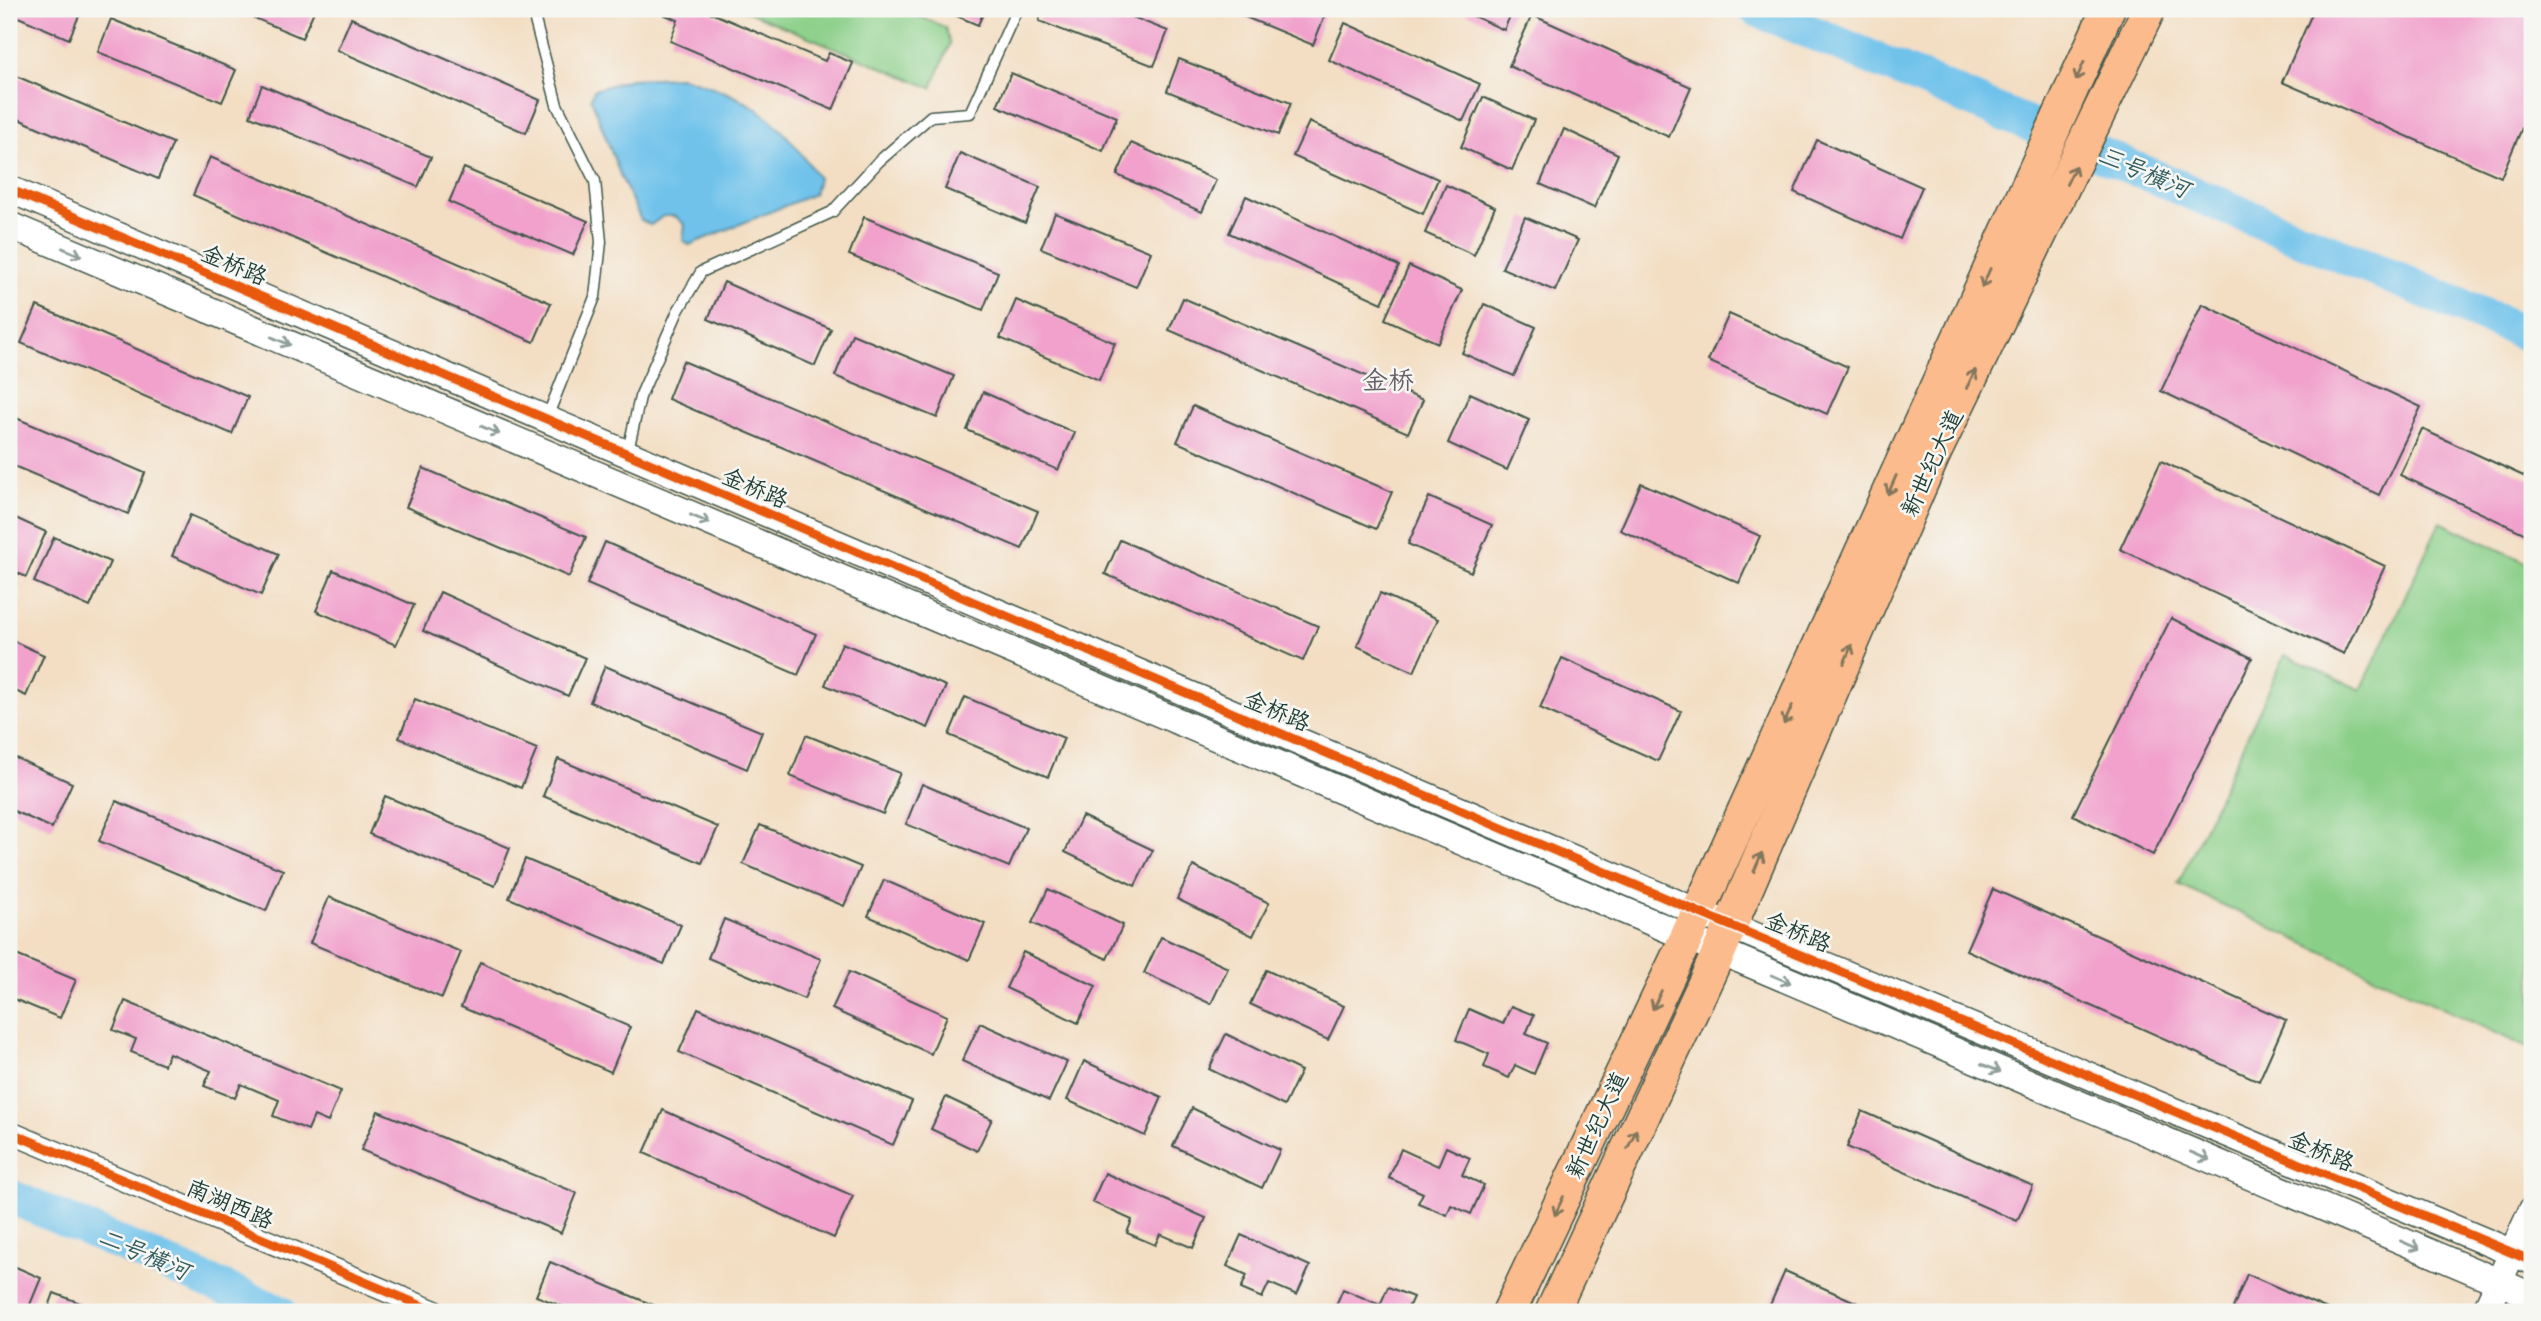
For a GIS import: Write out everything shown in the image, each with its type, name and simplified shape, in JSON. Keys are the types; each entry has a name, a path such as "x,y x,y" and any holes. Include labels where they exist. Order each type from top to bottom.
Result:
{"main road":[{"name":"新世纪大道","path":"1508,1312 1692,925 2108,9"},
{"name":"新世纪大道","path":"1552,1312 1725,939 1932,458 2149,9"}],"street":[{"name":"金桥路","path":"9,189 627,454 1692,925"},
{"name":"金桥路","path":"9,225 1725,939 2532,1296"},
{"name":"金桥路","path":"1725,939 2522,1256"},
{"name":"南湖西路","path":"9,1132 436,1312"},
{"path":"2485,1312 2497,1282 2522,1256 2532,1210"}],"lane":[{"path":"532,9 557,105 595,181 601,242 595,297 546,420"},
{"path":"627,454 640,397 678,311 701,272 832,212 878,162 931,116 970,113 1017,9"}],"green space":[{"path":"741,9 901,9 945,27 950,44 932,88"},
{"path":"2440,522 2532,565 2532,1050 2178,884 2285,655 2361,690"}],"water":[{"path":"681,77 726,92 744,101 776,124 818,178 814,194 689,245 683,240 685,225 675,216 663,216 651,225 641,220 621,177 591,98 594,90 631,79"}],"building":[{"path":"9,9 82,9 69,39 9,13"},
{"path":"233,9 315,9 302,38"},
{"path":"668,9 702,9 825,61 829,53 853,63 833,110 670,41 678,20 665,15"},
{"path":"940,9 985,9 978,25"},
{"path":"1043,9 1112,9 1168,31 1154,66 1039,21"},
{"path":"1226,9 1324,9 1327,10 1313,45"},
{"path":"1458,9 1513,9 1504,30"},
{"path":"2314,9 2532,11 2532,105 2501,177 2282,82"},
{"path":"1532,15 1691,87 1669,137 1509,66"},
{"path":"351,18 540,100 526,133 337,50"},
{"path":"111,19 236,70 222,102 98,52"},
{"path":"1345,23 1480,84 1463,121 1329,60"},
{"path":"1179,59 1291,103 1278,135 1167,91"},
{"path":"9,73 173,143 158,179 9,115"},
{"path":"1011,73 1117,117 1103,151 997,106"},
{"path":"262,85 431,157 418,187 250,116"},
{"path":"1483,97 1534,120 1512,170 1461,147"},
{"path":"1309,122 1438,179 1423,214 1293,156"},
{"path":"1564,129 1618,154 1594,208 1540,184"},
{"path":"1817,140 1922,187 1900,239 1794,192"},
{"path":"1131,143 1216,180 1202,212 1117,175"},
{"path":"960,153 1040,187 1025,223 945,189"},
{"path":"210,157 551,303 534,342 193,195"},
{"path":"464,168 588,221 573,255 449,202"},
{"path":"1446,185 1495,207 1474,255 1425,233"},
{"path":"1246,196 1399,266 1382,303 1229,233"},
{"path":"1055,213 1151,252 1136,287 1041,248"},
{"path":"864,217 998,272 983,310 849,255"},
{"path":"1525,217 1578,240 1555,291 1502,268"},
{"path":"1409,266 1462,290 1438,343 1385,319"},
{"path":"724,282 831,329 815,366 708,319"},
{"path":"1183,298 1423,400 1408,433 1169,330"},
{"path":"1016,300 1115,343 1099,380 1000,338"},
{"path":"1484,304 1536,327 1514,376 1462,353"},
{"path":"2202,304 2421,407 2379,495 2161,391"},
{"path":"37,306 248,397 232,434 21,343"},
{"path":"1729,314 1848,367 1827,414 1708,361"},
{"path":"852,334 954,376 937,418 835,376"},
{"path":"683,361 1038,511 1022,549 668,399"},
{"path":"983,392 1075,433 1058,470 967,430"},
{"path":"1470,393 1529,420 1507,470 1448,443"},
{"path":"1193,406 1392,492 1376,529 1177,442"},
{"path":"9,415 145,473 128,514 9,464"},
{"path":"2422,429 2532,480 2532,537 2400,475"},
{"path":"2161,461 2385,566 2344,654 2120,549"},
{"path":"423,468 586,537 569,577 406,507"},
{"path":"1641,483 1760,536 1739,583 1620,530"},
{"path":"1429,497 1492,525 1471,572 1408,544"},
{"path":"9,515 46,532 26,577 9,569"},
{"path":"190,515 279,554 261,595 172,556"},
{"path":"54,537 110,562 90,607 34,582"},
{"path":"1120,540 1318,626 1303,661 1105,574"},
{"path":"605,542 816,634 798,675 587,584"},
{"path":"333,570 414,605 396,645 316,611"},
{"path":"440,592 585,658 568,696 423,631"},
{"path":"1380,593 1438,619 1414,672 1357,646"},
{"path":"2171,618 2252,658 2153,855 2073,815"},
{"path":"9,639 44,655 26,696 9,688"},
{"path":"842,643 946,686 928,728 825,685"},
{"path":"1562,658 1681,711 1658,761 1540,708"},
{"path":"605,666 762,732 747,769 590,702"},
{"path":"965,697 1064,738 1048,777 949,735"},
{"path":"415,699 537,749 521,788 399,738"},
{"path":"806,735 900,773 883,814 790,776"},
{"path":"9,755 72,783 52,828 9,809"},
{"path":"558,759 718,827 702,863 543,796"},
{"path":"922,784 1026,828 1009,867 906,824"},
{"path":"385,796 510,848 495,886 369,834"},
{"path":"116,801 283,870 266,911 99,841"},
{"path":"1082,816 1153,850 1135,886 1065,852"},
{"path":"760,825 861,867 844,906 743,864"},
{"path":"525,859 681,925 664,964 509,898"},
{"path":"1193,866 1269,903 1253,936 1177,899"},
{"path":"884,880 985,924 969,960 868,916"},
{"path":"1048,889 1123,925 1107,959 1032,923"},
{"path":"1993,889 2286,1020 2259,1081 1966,950"},
{"path":"329,897 461,952 442,998 310,943"},
{"path":"724,919 821,959 804,999 708,958"},
{"path":"1161,937 1228,968 1211,1004 1144,973"},
{"path":"9,952 76,980 60,1018 9,997"},
{"path":"1023,952 1096,986 1078,1023 1006,988"},
{"path":"480,962 630,1027 611,1072 461,1007"},
{"path":"1266,970 1344,1006 1328,1040 1250,1004"},
{"path":"849,972 947,1016 931,1054 832,1009"},
{"path":"125,1001 341,1091 328,1122 314,1116 308,1130 273,1116 279,1100 241,1084 235,1098 204,1086 211,1071 169,1053 164,1065 131,1052 136,1039 113,1030"},
{"path":"1511,1006 1534,1015 1526,1034 1547,1043 1534,1074 1515,1065 1509,1078 1484,1067 1489,1054 1456,1040 1469,1009 1503,1024"},
{"path":"698,1008 912,1101 893,1145 679,1052"},
{"path":"980,1023 1067,1062 1049,1101 962,1061"},
{"path":"1226,1034 1301,1071 1284,1106 1209,1069"},
{"path":"1084,1061 1162,1097 1145,1136 1067,1100"},
{"path":"946,1097 992,1119 977,1151 931,1129"},
{"path":"1192,1108 1280,1150 1262,1188 1173,1146"},
{"path":"663,1110 853,1196 834,1238 644,1153"},
{"path":"378,1111 577,1193 561,1233 361,1150"},
{"path":"1862,1111 2033,1186 2017,1221 1847,1147"},
{"path":"1446,1147 1470,1158 1462,1175 1484,1185 1471,1214 1451,1205 1447,1215 1418,1203 1423,1193 1389,1178 1401,1149 1438,1166"},
{"path":"1105,1173 1206,1218 1193,1248 1160,1234 1155,1245 1127,1233 1132,1220 1092,1202"},
{"path":"1241,1235 1310,1266 1297,1295 1269,1283 1262,1298 1241,1289 1247,1275 1227,1266"},
{"path":"550,1262 670,1312 577,1312 536,1296"},
{"path":"9,1264 41,1278 27,1312 9,1310"},
{"path":"1785,1271 1878,1312 1788,1312 1770,1305"},
{"path":"2247,1274 2334,1312 2242,1312 2233,1308"},
{"path":"1388,1287 1413,1297 1406,1312 1333,1312 1343,1289 1380,1305"},
{"path":"54,1293 96,1309 95,1312 47,1312"}],"waterway":[{"name":"三号横河","path":"1756,9 2532,336"},
{"name":"二号横河","path":"9,1196 279,1312"}],"cycle path":[{"path":"9,189 1698,912 2532,1261"},
{"path":"9,1132 436,1312"}],"district":[{"name":"金桥","path":"1388,380"}]}
